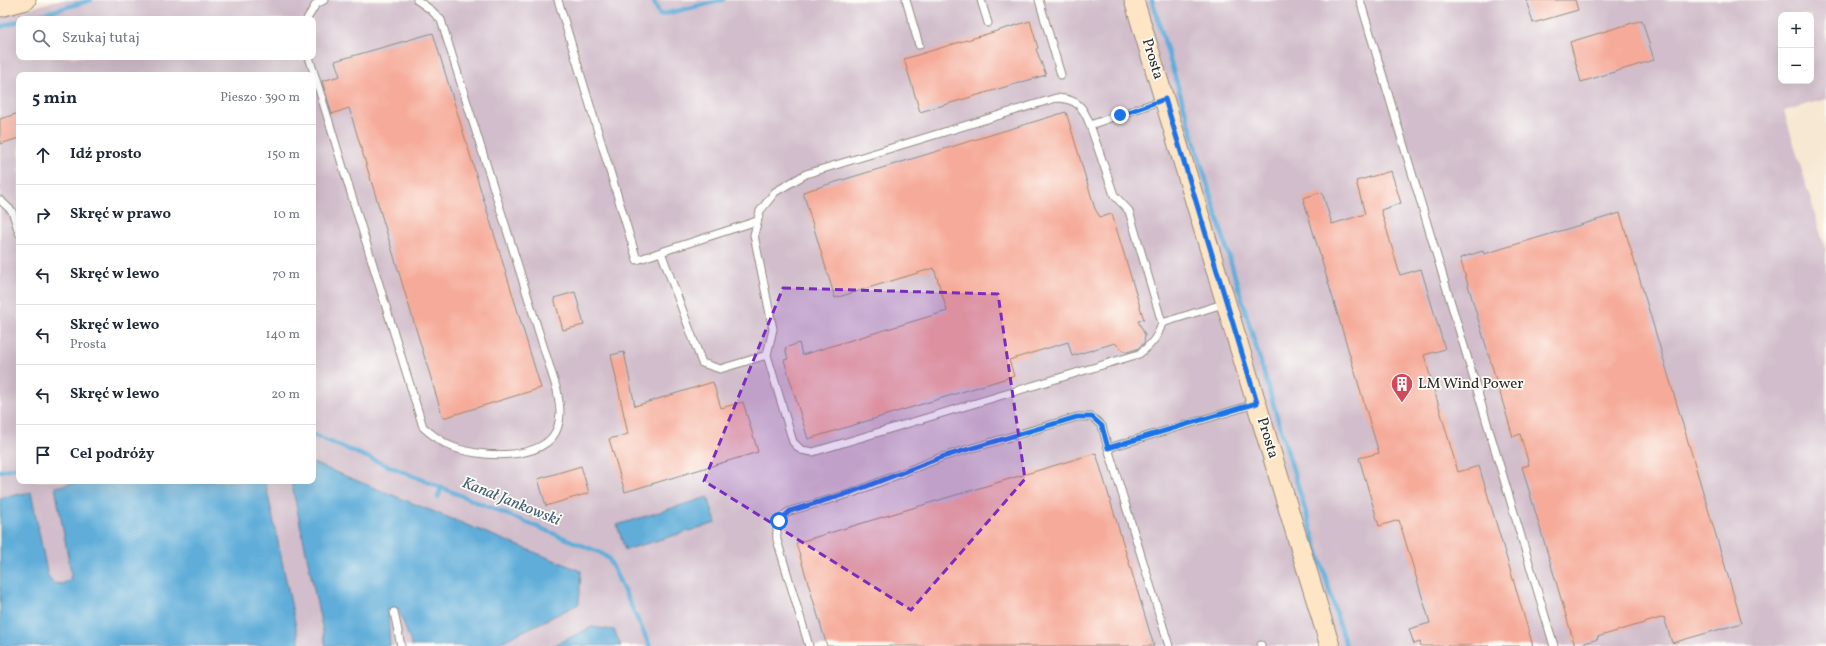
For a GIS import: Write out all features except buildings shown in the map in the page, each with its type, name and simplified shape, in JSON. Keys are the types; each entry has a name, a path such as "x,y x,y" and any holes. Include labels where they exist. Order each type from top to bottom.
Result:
{"street":[{"path":"0,7 26,0"},
{"name":"Prosta","path":"1134,0 1330,646"}],"lane":[{"path":"310,16 316,4 324,0"},
{"path":"316,83 423,427 436,438 449,446 481,454 519,453 542,446 554,437 558,426 560,410 557,390 441,20 431,10 417,0"},
{"path":"558,0 636,260 757,221"},
{"path":"906,0 919,45"},
{"path":"981,0 988,23"},
{"path":"1039,0 1061,75"},
{"path":"1360,0 1554,646"},
{"path":"309,60 313,72"},
{"path":"1056,98 1067,99 1079,104 1086,114 1114,195 1128,211 1162,323 1159,334 1151,345 1139,354 813,452 801,450 793,442 767,355 773,329 754,235 757,221 760,211 775,192 806,174 1056,98"},
{"path":"1090,125 1165,99"},
{"path":"0,200 12,211 16,224"},
{"path":"661,252 702,363 720,369 767,355"},
{"path":"1162,323 1226,303"},
{"path":"1108,448 1257,403"},
{"path":"809,646 777,540 779,521 784,514 852,492 942,457 1077,417 1092,417 1102,426 1169,646"},
{"path":"394,612 401,646"}],"highlighted area":[{"path":"783,288 998,294 1025,479 911,610 704,481"}],"shaded area":[{"path":"58,0 1826,0 1826,99 1784,111 1826,251 1826,646 0,646 0,17"}],"water":[{"path":"316,464 581,571 579,604 493,646 412,646 398,608 388,610 390,646 326,646 292,484 316,484"},
{"path":"68,484 266,484 300,646 0,646 0,498 31,492 48,577 53,583 62,584 70,580 71,572 55,487"},
{"path":"708,497 716,523 625,550 617,525"},
{"path":"592,627 614,630 621,646 552,646"}],"waterway":[{"path":"36,16 91,0"},
{"path":"653,0 660,15 723,0"},
{"path":"1152,0 1346,646"},
{"path":"0,27 16,22"},
{"name":"Kanał Jankowski","path":"316,436 601,553 609,559 650,646"},
{"name":"Kanał Jankowski","path":"0,471 16,468"},
{"path":"438,497 441,488"}],"place":[{"name":"LM Wind Power","path":"1402,404"}],"route":[{"path":"779,521 784,514 790,511 852,492 942,457 1077,417 1092,417 1102,426 1108,448 1257,403 1165,99 1120,115"}]}
